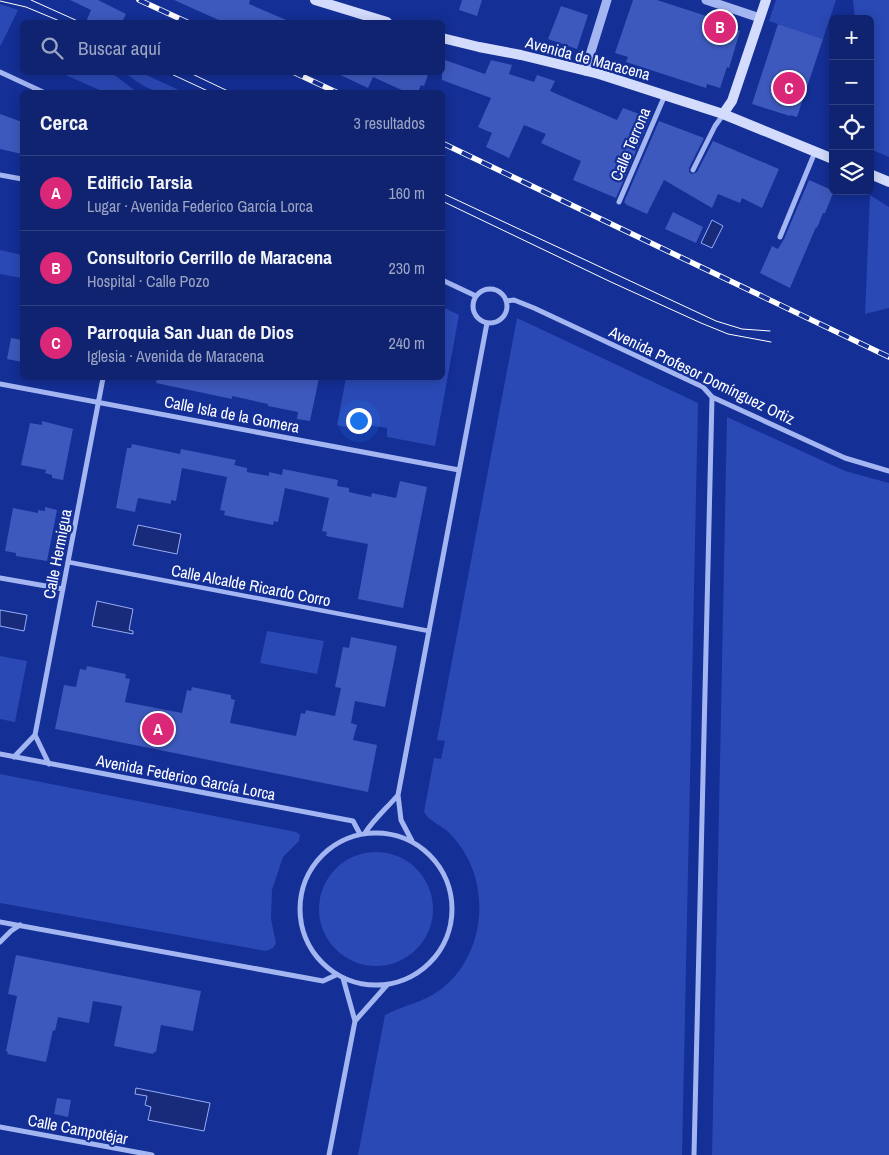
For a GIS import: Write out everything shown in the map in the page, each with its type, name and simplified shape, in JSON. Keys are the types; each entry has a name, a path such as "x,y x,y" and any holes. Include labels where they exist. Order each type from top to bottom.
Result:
{"main road":[{"path":"315,0 380,20"},
{"path":"723,114 732,101 766,0"},
{"name":"Avenida de Maracena","path":"445,39 585,71 665,95 723,114 829,157"},
{"path":"874,176 889,182"}],"street":[{"path":"585,71 607,0"},
{"path":"706,0 760,18"},
{"path":"0,72 39,90"},
{"name":"Calle Terrona","path":"619,202 665,95"},
{"path":"693,170 723,114"},
{"path":"780,237 815,152"},
{"path":"0,175 20,179"},
{"path":"445,281 476,296"},
{"path":"485,290 495,290 504,296 506,301 506,312 498,321 482,322 475,315 473,305 476,296 485,290"},
{"name":"Avenida Profesor Domínguez Ortiz","path":"506,301 514,300 545,313 703,387 712,398 845,458 889,471"},
{"path":"412,841 401,820 398,795 487,323"},
{"name":"Calle Hermigua","path":"35,735 103,380"},
{"name":"Calle Isla de la Gomera","path":"0,384 459,470"},
{"path":"694,1155 712,398"},
{"name":"Calle Alcalde Ricardo Corro","path":"68,562 429,631"},
{"path":"0,578 63,589"},
{"path":"14,756 35,735 49,764"},
{"name":"Avenida Federico García Lorca","path":"0,754 353,821 363,833"},
{"path":"363,833 398,795"},
{"path":"382,832 396,834 412,841 432,855 446,876 453,900 451,926 442,948 427,967 409,978 388,985 373,986 354,983 336,975 319,961 306,942 300,919 300,896 309,872 323,853 340,841 363,833 382,832"},
{"path":"0,922 314,980 323,981 336,975"},
{"path":"0,942 20,925"},
{"path":"330,1155 355,1021 343,978"},
{"path":"355,1021 388,985"},
{"name":"Calle Campotéjar","path":"0,1127 152,1155"}],"shaded area":[{"path":"776,0 836,0 831,15 829,15 823,39 769,21"},
{"path":"853,0 889,0 889,157 874,151 874,15 855,15"},
{"path":"0,4 18,10 1,45 0,45"},
{"path":"66,75 114,75 134,90 99,90"},
{"path":"129,75 146,75 179,90 152,90"},
{"path":"870,195 889,207 889,308 865,314"},
{"path":"712,220 723,226 712,248 701,243"},
{"path":"0,250 20,255 20,278 0,274"},
{"path":"445,308 459,315 435,446 387,437 387,428 368,425 367,432 337,425 346,380 445,380"},
{"path":"517,318 698,403 682,1155 358,1155 385,1015 433,994 454,977 465,961 473,944 478,926 478,887 464,852 449,833 424,812 434,758 441,759 445,741 437,740"},
{"path":"727,417 845,471 889,483 889,1155 712,1155"},
{"path":"138,525 181,534 177,554 133,545"},
{"path":"97,601 133,609 129,630 133,631 133,634 92,626"},
{"path":"0,610 27,615 24,631 0,626"},
{"path":"267,631 324,641 317,674 260,663"},
{"path":"0,656 27,661 15,722 0,719"},
{"path":"0,774 296,832 300,835 299,841 283,857 272,890 271,919 276,943 273,948 266,951 0,903"},
{"path":"376,852 398,856 408,861 424,877 429,887 433,909 429,931 424,941 408,957 398,962 376,966 354,962 344,957 328,941 323,931 319,909 323,887 328,877 344,861 354,856"},
{"path":"136,1088 210,1103 204,1131 148,1120 151,1107 145,1105 147,1096 135,1094"}],"building":[{"path":"70,0 98,0 126,14 123,20 87,20 91,10"},
{"path":"174,0 250,0 249,4 286,20 219,20"},
{"path":"462,0 482,0 477,16 459,10"},
{"path":"633,0 657,0 728,23 726,27 740,31 729,68 727,67 720,88 707,84 706,88 626,62 628,57 615,53"},
{"path":"561,6 588,15 577,49 548,39"},
{"path":"778,24 823,39 797,117 752,104"},
{"path":"445,60 485,74 491,60 512,65 509,74 534,82 537,75 555,81 550,91 617,120 623,108 650,118 616,198 573,180 581,161 541,143 546,134 524,125 509,158 486,147 492,133 478,127 491,98 442,80 442,75 445,75"},
{"path":"340,75 428,75 424,86 421,85 419,90 402,90 373,77 368,88"},
{"path":"0,114 20,121 20,154 0,149"},
{"path":"659,121 704,138 689,168 689,172 692,174 697,172 713,141 779,169 762,208 742,198 740,203 718,194 712,208 664,180 647,214 627,205 624,202"},
{"path":"809,180 829,189 829,195 832,195 825,213 823,213 816,227 790,288 760,273 772,246 778,249"},
{"path":"673,212 703,227 696,243 665,229"},
{"path":"11,338 20,340 20,362 7,359"},
{"path":"157,380 319,380 310,421 297,419 298,412 268,406 268,404 232,396 232,399 156,383"},
{"path":"42,421 73,429 63,480 52,478 52,475 45,473 46,470 21,465 30,423 42,425"},
{"path":"132,444 180,454 181,449 236,460 234,465 247,468 247,472 269,476 269,472 282,475 283,469 338,480 337,486 349,488 349,492 371,497 372,493 396,498 400,481 427,487 403,608 358,599 368,544 326,536 327,532 322,531 329,498 285,488 278,522 274,521 273,525 237,518 224,515 225,511 220,510 227,477 182,468 176,501 171,500 171,504 138,498 135,512 116,508 127,448 131,448"},
{"path":"45,507 57,510 47,561 16,556 16,553 5,551 13,508 38,513 38,510 45,511"},
{"path":"351,637 397,646 385,707 355,701 351,723 357,725 353,740 377,745 368,792 55,729 64,685 76,687 80,669 86,670 87,666 126,674 125,678 130,679 125,702 182,713 187,690 191,691 192,687 231,695 231,699 235,700 230,723 296,736 301,713 305,714 306,710 335,716 341,688 335,687 343,647 349,648"},
{"path":"16,955 201,991 193,1031 161,1025 156,1052 153,1054 114,1046 122,1006 93,1001 89,1023 58,1017 46,1062 7,1054 17,996 8,994"},
{"path":"57,1098 71,1100 68,1117 54,1114"}],"tram line":[{"path":"31,0 76,20"},
{"path":"0,1 26,7 57,20"},
{"path":"173,75 206,90"},
{"path":"194,75 226,90"},
{"path":"445,194 716,321 742,329 770,331"},
{"path":"445,202 701,323 728,334 771,342"}],"railway":[{"path":"139,0 183,20"},
{"path":"299,75 332,90"},
{"path":"445,144 889,357"}],"place":[{"name":"Consultorio Cerrillo de Maracena","path":"720,27"},
{"name":"Parroquia San Juan de Dios","path":"789,88"},
{"name":"Edificio Tarsia","path":"158,729"}]}
